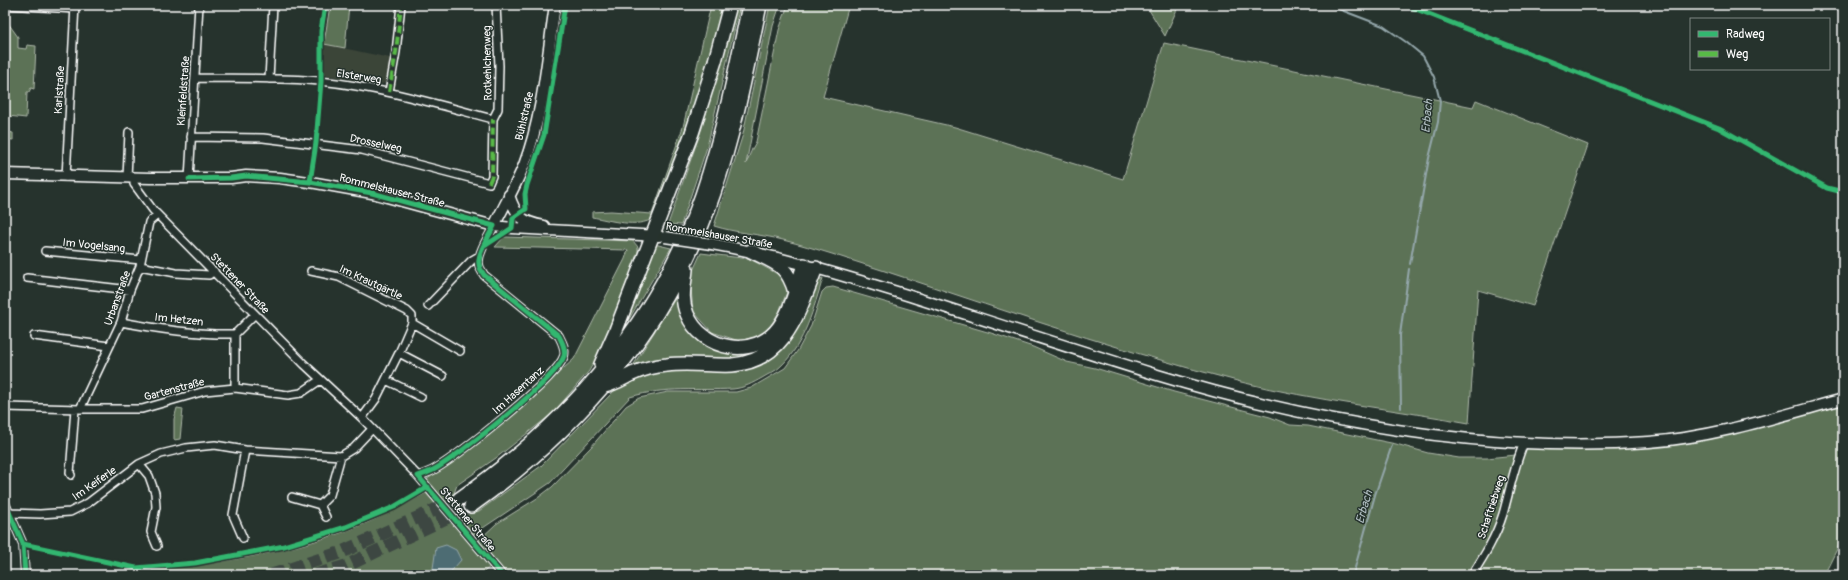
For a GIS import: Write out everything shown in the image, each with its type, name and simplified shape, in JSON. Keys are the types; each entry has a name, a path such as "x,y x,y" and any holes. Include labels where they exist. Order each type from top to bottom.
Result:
{"highway":[{"path":"601,381 601,361 658,236 715,61 730,5"},
{"path":"459,499 497,472 528,447 601,381 656,293 696,212 723,126 749,5"},
{"path":"471,506 536,456 562,432 601,381 651,323 669,293 707,211 725,160 743,90 760,5"},
{"path":"751,251 776,264 788,273 795,292"},
{"path":"686,259 683,296 686,313 691,323 699,332 718,344 730,347 745,347 757,344 770,336 779,327 789,310 795,292 810,266"},
{"path":"601,381 614,384 632,374 668,364 731,365 748,363 763,356 779,344 790,329 810,266"}],"main road":[{"name":"Bühlstraße","path":"494,226 523,166 534,132 543,86 555,5"},
{"name":"Rommelshauser Straße","path":"5,174 130,178 231,178 246,176 310,182 372,193 494,226 530,230 658,236 751,251 810,266 880,287 1156,375 1236,397 1356,423 1412,432 1524,443 1594,445 1652,442 1734,427 1843,399"},
{"path":"508,195 516,214 521,219 534,224 583,232"}],"street":[{"path":"5,5 75,7"},
{"name":"Kleinfeldstraße","path":"189,178 199,5"},
{"path":"269,78 273,5"},
{"path":"389,92 396,52 401,5"},
{"name":"Rotkehlchenweg","path":"493,119 498,109 499,66 496,5"},
{"name":"Karlstraße","path":"66,177 75,7"},
{"name":"Elsterweg","path":"195,78 269,78 321,82 389,92 493,119"},
{"name":"Drosselweg","path":"191,137 263,138 362,150 489,183 492,176 493,119"},
{"path":"129,132 130,178"},
{"name":"Stettener Straße","path":"130,178 157,215 320,380 362,418 418,476 502,575"},
{"name":"Urbanstraße","path":"71,475 70,472 77,409 121,322 130,290 141,263 149,222 157,215"},
{"path":"428,306 472,260 479,256 494,226"},
{"name":"Im Vogelsang","path":"45,251 141,263 176,272 209,275 214,271"},
{"name":"Im Hasentanz","path":"418,476 435,469 453,457 499,421 538,388 555,370 564,356 564,346 559,336 484,275 478,263 479,256"},
{"name":"Im Krautgärtle","path":"311,271 338,277 408,311 412,316 412,323 460,351"},
{"path":"27,278 130,290"},
{"path":"235,388 235,334 255,314"},
{"name":"Im Hetzen","path":"121,322 166,330 235,334"},
{"path":"362,418 376,399 386,380 412,323"},
{"path":"34,336 109,346"},
{"path":"399,353 442,376"},
{"name":"Gartenstraße","path":"5,407 142,409 205,391 235,388 301,394 320,380"},
{"path":"386,380 421,398"},
{"path":"320,505 330,495 341,456 354,448 372,429"},
{"name":"Schaftriebweg","path":"1472,575 1488,549 1502,516 1518,455 1524,443"},
{"name":"Im Keiferle","path":"10,513 40,514 70,512 88,502 139,464 161,454 186,448 215,446 245,450 341,456"},
{"path":"243,538 233,515 245,450"},
{"path":"139,464 149,476 155,493 156,507 151,532 157,546"},
{"path":"292,497 320,505 326,517"},
{"path":"5,503 23,544 25,575"}],"shaded area":[{"path":"324,44 390,58 391,60 386,82 383,84 323,75"}],"green space":[{"path":"330,5 349,5 345,48 324,44"},
{"path":"711,5 725,5 692,118 654,218 640,223 623,223 592,217 592,212 611,211 652,214 683,127"},
{"path":"735,5 740,5 707,147 681,225 668,224 702,128"},
{"path":"770,5 780,5 773,26 746,164 756,142 779,30 788,5 849,5 823,97 955,127 1123,179 1164,43 1473,107 1476,100 1588,145 1533,306 1478,290 1469,423 1326,400 1269,389 1189,368 1035,321 820,250 774,238 714,226 743,134"},
{"path":"1146,5 1179,5 1165,36"},
{"path":"5,23 8,23 18,37 18,48 26,49 27,45 36,46 34,89 31,88 29,92 27,92 26,118 8,116 8,132 13,133 13,140 5,139"},
{"path":"504,237 633,241 638,247 638,254 605,343 589,371 553,413 496,458 457,485 453,496 465,514 479,511 541,466 614,391 646,373 768,359 788,342 816,281 823,278 803,335 790,356 778,369 752,383 733,389 669,390 630,397 550,483 474,534 426,480 492,433 574,359 625,259 628,250 495,247"},
{"path":"654,244 671,248 619,336"},
{"path":"701,253 750,259 785,278 787,292 779,312 770,327 760,336 739,341 712,332 693,311 690,277"},
{"path":"833,287 991,333 1033,347 1067,362 1095,368 1174,392 1270,417 1290,425 1308,426 1396,444 1428,453 1459,458 1487,458 1516,455 1499,515 1486,548 1469,575 505,575 492,561 479,540 496,524 552,487 591,447 626,406 639,398 668,392 736,392 751,388 785,368 798,350 811,326 822,292 826,288"},
{"path":"678,294 685,324 709,348 736,353 765,344 766,349 738,360 631,369"},
{"path":"1843,405 1843,537 1824,575 1474,575 1490,551 1521,456 1525,448 1605,449 1653,447 1677,444 1772,423"},
{"path":"177,408 183,409 180,439 174,440 174,419"},
{"path":"426,493 490,567 480,575 169,575 152,571 153,569 227,561 299,546 356,527 387,514"}],"water":[{"path":"446,545 456,550 461,560 448,575 432,575 436,548"}],"waterway":[{"name":"Erbach","path":"1328,5 1383,26 1423,56 1434,77 1440,101 1438,122 1429,158 1410,264"},
{"name":"Erbach","path":"1401,408 1400,335 1409,269"},
{"name":"Erbach","path":"1353,575 1375,495 1392,445"}],"tunnel":[{"path":"272,575 342,552 459,499"},
{"path":"316,575 346,566 471,506"}],"marked path":[{"path":"389,92 396,52 401,5"},
{"path":"489,183 492,176 493,119"}],"cycle path":[{"path":"310,182 316,143 321,81 321,31 325,5"},
{"path":"483,247 512,228 513,218 526,209 525,194 544,135 565,5"},
{"path":"1406,5 1719,128 1827,188 1843,192"},
{"path":"189,179 231,178 246,176 310,182 372,193 494,226 480,255 479,264 481,270 484,275 559,336 564,348 564,356 557,367 544,381 506,416 447,461 433,470 418,476 502,575"},
{"path":"23,544 136,568 195,563 284,546 346,527 394,507 428,487"},
{"path":"5,503 23,544 25,575"}]}
